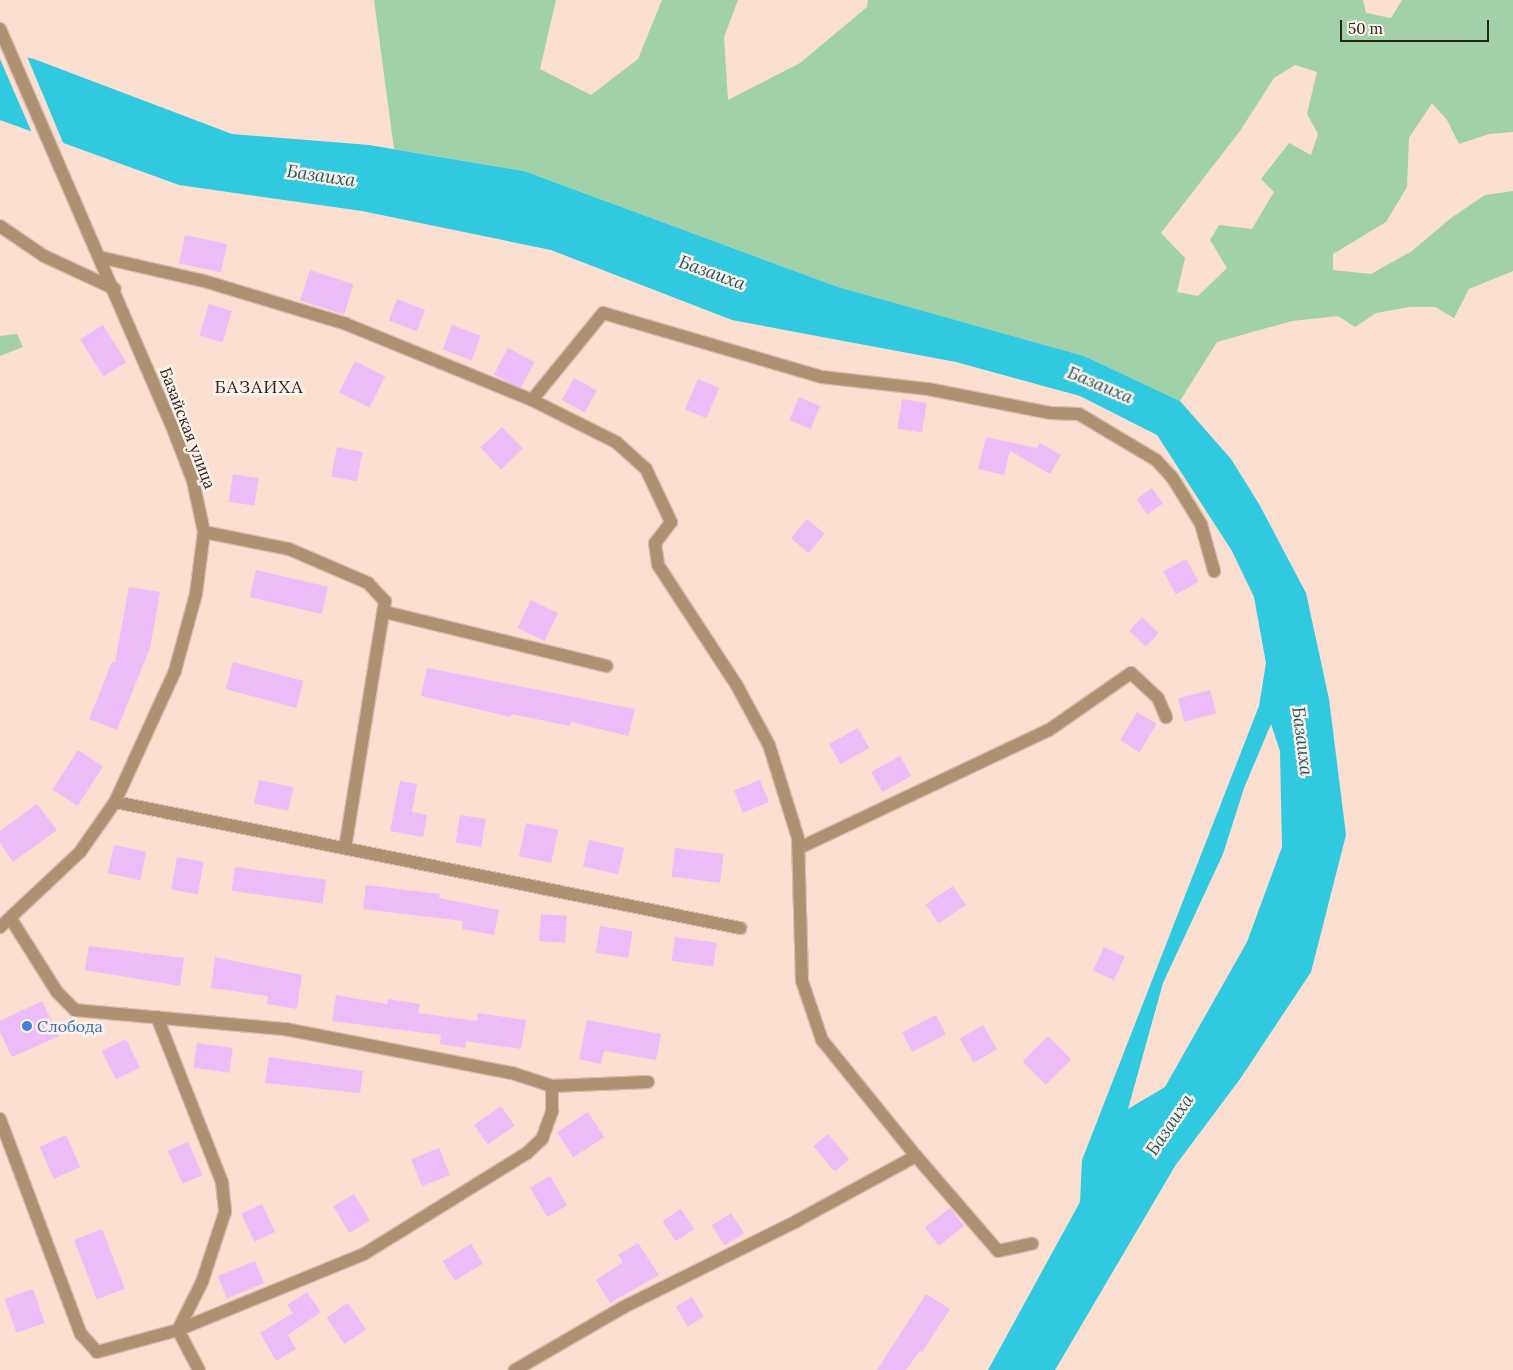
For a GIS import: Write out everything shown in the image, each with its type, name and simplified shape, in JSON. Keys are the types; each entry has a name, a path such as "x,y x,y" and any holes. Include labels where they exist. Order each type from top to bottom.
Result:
{"street":[{"name":"Базайская улица","path":"0,29 79,217 115,289 193,481 204,532 196,594 175,671 115,802 80,852 11,919 0,927"},
{"path":"0,226 44,256 115,289"},
{"path":"99,257 204,281 346,324 532,400 616,442 646,469 671,522 655,543 658,565 736,684 769,745 799,848 802,980 822,1040 916,1156 998,1251 1032,1244"},
{"path":"532,400 603,313 822,377 928,389 1050,413 1079,414 1156,460 1172,477 1201,524 1214,571"},
{"path":"204,532 289,549 368,583 385,601 385,612 345,847"},
{"path":"385,612 606,666"},
{"path":"799,848 1049,730 1131,673 1158,698 1166,717"},
{"path":"115,802 740,928"},
{"path":"11,919 57,992 75,1010 285,1029 512,1073 552,1086 648,1082"},
{"path":"157,1017 222,1182 225,1212 202,1282 178,1330"},
{"path":"0,1119 81,1334 97,1352 178,1330 364,1254 527,1153 542,1139 552,1111 552,1086"},
{"path":"515,1370 622,1308 797,1221 916,1156"},
{"path":"178,1330 199,1370"}],"green space":[{"path":"374,0 556,0 540,69 591,95 638,59 662,0 738,0 724,37 728,100 800,63 867,7 868,0 1363,0 1366,13 1391,18 1402,0 1513,0 1513,132 1489,134 1459,144 1447,120 1432,103 1409,138 1407,187 1386,222 1333,254 1333,270 1371,274 1412,251 1451,218 1485,195 1513,191 1513,271 1469,289 1454,318 1435,307 1410,307 1376,313 1355,327 1338,316 1292,321 1217,342 1180,401 1084,356 838,287 524,171 394,149","holes":["1295,65 1317,72 1307,114 1318,134 1311,155 1289,143 1261,179 1274,192 1252,229 1219,225 1210,240 1227,268 1198,296 1177,292 1185,258 1161,233 1240,131 1274,78"]},
{"path":"17,334 23,347 0,356 0,336"}],"water":[{"name":"Базаиха","path":"0,51 34,59 232,134 369,145 524,171 838,287 1084,356 1180,401 1231,459 1259,504 1306,593 1329,699 1346,835 1311,972 1240,1079 1175,1166 1055,1370 988,1370 1080,1202 1082,1160 1259,706 1266,663 1254,597 1232,551 1157,435 1080,396 956,362 732,320 551,250 362,211 179,185 0,120","holes":["1271,724 1280,751 1282,847 1247,942 1165,1087 1128,1109 1163,983 1223,854 1244,788"]}],"pier":[{"path":"0,48 26,54 64,145 32,133 0,59"}],"building":[{"path":"185,235 227,244 221,272 179,263"},
{"path":"310,270 354,284 344,315 300,300"},
{"path":"397,299 425,310 417,331 389,320"},
{"path":"209,304 232,311 222,343 199,336"},
{"path":"103,325 126,362 103,377 80,339"},
{"path":"452,325 481,336 472,360 443,349"},
{"path":"508,348 534,362 520,389 494,374"},
{"path":"355,361 385,376 369,408 339,392"},
{"path":"574,378 597,391 585,412 562,400"},
{"path":"698,379 719,388 706,418 685,409"},
{"path":"799,397 820,406 810,429 789,420"},
{"path":"902,399 927,403 922,433 897,429"},
{"path":"502,427 523,449 501,469 480,448"},
{"path":"986,437 1037,448 1040,443 1061,455 1050,474 1010,451 1004,475 978,469"},
{"path":"337,447 363,452 357,481 331,476"},
{"path":"233,474 259,478 254,506 229,502"},
{"path":"1152,488 1163,504 1147,514 1136,499"},
{"path":"807,519 825,534 809,553 791,538"},
{"path":"1186,559 1199,582 1176,594 1163,572"},
{"path":"256,570 328,587 322,614 250,597"},
{"path":"129,587 160,592 150,648 117,730 89,719 112,662 115,663"},
{"path":"531,600 558,613 544,641 517,628"},
{"path":"1142,617 1159,633 1146,647 1129,631"},
{"path":"233,662 304,681 296,708 226,689"},
{"path":"427,668 635,709 628,736 571,722 570,726 511,714 511,717 421,696"},
{"path":"1210,690 1216,713 1184,722 1178,699"},
{"path":"1137,712 1157,724 1140,752 1120,740"},
{"path":"858,728 869,748 840,764 829,744"},
{"path":"78,750 103,766 78,806 52,789"},
{"path":"900,756 911,776 882,792 871,772"},
{"path":"259,780 293,787 288,811 254,803"},
{"path":"760,780 769,802 743,813 734,790"},
{"path":"400,781 417,784 412,812 427,815 423,837 390,831"},
{"path":"37,804 57,830 13,862 0,843 0,831"},
{"path":"460,815 486,819 481,847 456,843"},
{"path":"526,823 558,830 551,863 519,856"},
{"path":"589,840 624,848 618,874 583,866"},
{"path":"114,845 146,852 140,880 108,873"},
{"path":"675,848 724,854 720,883 671,877"},
{"path":"177,857 204,862 198,894 171,889"},
{"path":"235,867 326,880 323,904 232,891"},
{"path":"366,885 440,894 439,898 499,910 494,935 462,929 463,921 363,909"},
{"path":"953,886 966,905 939,924 926,904"},
{"path":"541,914 567,916 565,943 539,941"},
{"path":"600,926 633,931 628,958 596,953"},
{"path":"675,937 717,943 713,967 672,961"},
{"path":"89,946 184,958 180,986 85,970"},
{"path":"1104,947 1125,957 1114,980 1093,971"},
{"path":"215,957 302,975 297,1009 267,1004 268,996 211,988"},
{"path":"336,995 387,1004 388,999 420,1004 418,1013 477,1021 478,1013 526,1020 521,1049 466,1041 465,1048 440,1044 441,1035 332,1021"},
{"name":"Слобода","path":"42,1001 59,1036 12,1057 0,1032 0,1021"},
{"path":"936,1015 946,1035 912,1052 902,1032"},
{"path":"587,1020 661,1034 656,1060 604,1051 601,1064 579,1059"},
{"path":"983,1025 997,1049 974,1063 960,1038"},
{"path":"1048,1036 1071,1059 1046,1085 1023,1061"},
{"path":"126,1039 140,1068 116,1080 102,1051"},
{"path":"197,1043 233,1048 229,1073 194,1068"},
{"path":"269,1057 363,1071 360,1093 265,1083"},
{"path":"501,1106 515,1126 488,1145 474,1125"},
{"path":"588,1112 604,1137 573,1157 557,1132"},
{"path":"828,1134 849,1159 835,1171 813,1146"},
{"path":"66,1135 80,1167 54,1179 40,1147"},
{"path":"188,1142 203,1175 183,1184 168,1151"},
{"path":"439,1148 450,1175 422,1186 411,1159"},
{"path":"550,1176 567,1205 547,1217 530,1188"},
{"path":"354,1194 370,1221 349,1233 333,1206"},
{"path":"262,1204 275,1232 254,1242 241,1214"},
{"path":"950,1208 964,1226 939,1246 925,1228"},
{"path":"681,1209 694,1229 676,1241 663,1221"},
{"path":"731,1213 744,1233 725,1246 712,1226"},
{"path":"102,1229 125,1289 97,1300 74,1240"},
{"path":"638,1243 659,1275 610,1303 596,1280 623,1262 618,1255"},
{"path":"471,1244 483,1264 455,1281 443,1261"},
{"path":"255,1261 264,1283 227,1298 218,1276"},
{"path":"33,1289 45,1323 16,1333 5,1299"},
{"path":"307,1292 321,1312 288,1335 296,1349 276,1361 260,1333 293,1313 287,1305"},
{"path":"926,1294 950,1309 922,1352 920,1351 906,1370 877,1370"},
{"path":"692,1297 704,1317 688,1327 676,1307"},
{"path":"348,1303 366,1330 344,1344 326,1318"}],"place":[{"name":"Слобода","path":"27,1026"}],"district":[{"name":"БАЗАИХА","path":"259,387"}]}
